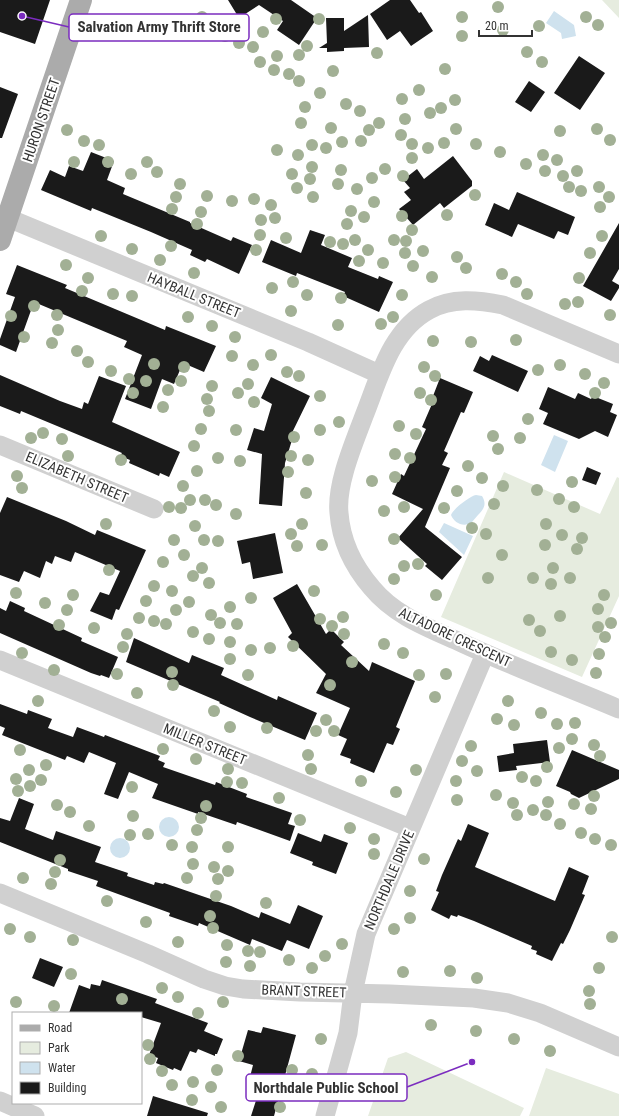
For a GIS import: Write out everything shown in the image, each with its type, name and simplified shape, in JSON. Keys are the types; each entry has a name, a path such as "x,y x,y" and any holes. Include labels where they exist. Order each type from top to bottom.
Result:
{"main road":[{"name":"HURON STREET","path":"0,240 81,0"}],"street":[{"name":"HAYBALL STREET","path":"8,218 308,342 379,374"},
{"name":"ALTADORE CRESCENT","path":"619,354 503,305 483,300 445,303 428,310 408,326 397,341 379,374 350,452 341,486 338,511 342,536 352,559 361,574 380,598 391,607 407,618 485,654 619,710"},
{"name":"ELIZABETH STREET","path":"0,444 154,509"},
{"name":"NORTHDALE DRIVE","path":"325,1116 348,1033 366,934 485,654"},
{"name":"MILLER STREET","path":"0,660 410,828"},
{"name":"BRANT STREET","path":"0,893 142,951 204,979 225,986 243,989 300,992 474,998 508,1003 540,1013 619,1047"},
{"path":"0,1101 36,1116"}],"green space":[{"path":"602,0 619,0 619,18"},
{"path":"504,472 600,514 617,477 619,478 619,596 582,677 441,617"},
{"path":"406,1052 524,1108 520,1116 368,1116 388,1058"},
{"path":"546,1068 619,1094 619,1116 529,1116"}],"water":[{"path":"554,11 574,25 576,36 562,39 561,33 546,23"},
{"path":"554,435 568,441 555,472 541,465"},
{"path":"476,495 482,496 484,499 485,504 482,511 472,522 466,525 460,524 454,520 451,515 452,512 462,503"},
{"path":"444,523 473,536 464,555 439,532"},
{"path":"169,817 176,820 179,827 176,834 169,837 162,834 159,827 162,820"},
{"path":"120,838 127,841 130,848 127,855 120,858 113,855 110,848 113,841"}],"building":[{"path":"0,0 50,0 35,44 0,32"},
{"path":"228,0 291,0 317,18 299,45 277,30 283,21 259,5 239,18"},
{"path":"390,0 410,0 419,13 421,12 433,31 411,46 400,31 387,40 370,14"},
{"path":"368,15 369,47 344,48 344,51 327,52 327,48 319,48 327,43 326,18 344,18 344,31"},
{"path":"579,56 605,73 580,110 554,93"},
{"path":"529,81 545,92 531,112 515,102"},
{"path":"0,87 18,94 2,138 0,138"},
{"path":"91,152 114,161 107,180 125,188 123,194 231,241 233,237 252,245 239,274 207,259 205,262 190,255 192,250 151,232 92,208 91,211 41,190 50,170 65,177 69,166 83,171"},
{"path":"453,156 472,181 472,186 444,208 440,203 413,225 399,209 411,200 404,192 410,188 403,180 417,169 424,179"},
{"path":"517,192 575,217 568,235 558,231 554,239 518,224 512,237 485,225 494,203 509,210"},
{"path":"619,223 619,269 612,281 619,285 619,288 611,301 583,286"},
{"path":"310,230 325,235 321,245 352,258 348,267 378,279 379,276 393,282 379,312 343,296 345,292 297,273 296,276 262,262 271,240 301,253"},
{"path":"17,265 67,285 65,288 165,330 166,326 216,346 204,372 183,363 174,384 162,379 151,409 125,399 142,355 124,347 127,341 34,302 16,352 0,345 0,339 15,297 6,294"},
{"path":"492,355 528,371 518,392 473,371 480,356 489,361"},
{"path":"0,375 82,409 84,402 88,404 99,376 126,386 112,422 180,452 169,477 160,473 159,476 129,463 130,460 120,456 122,453 21,411 20,414 0,406"},
{"path":"271,377 310,396 289,439 292,440 285,463 282,506 259,504 262,454 247,450 254,428 264,431 272,404 261,398"},
{"path":"440,378 473,392 464,413 461,412 444,451 448,453 442,465 450,468 425,527 462,557 442,580 425,566 427,564 398,538 423,509 392,494 401,474 404,476 426,429 422,427 435,397 433,396"},
{"path":"548,387 575,399 578,393 591,399 593,396 613,404 610,412 617,415 608,437 595,431 579,439 543,424 548,413 539,409"},
{"path":"587,467 601,473 596,485 582,480"},
{"path":"7,497 66,521 95,535 97,530 146,550 119,610 116,609 112,620 90,611 100,592 109,595 120,571 75,552 71,562 55,556 52,564 46,561 40,578 24,571 19,582 0,575 0,513"},
{"path":"275,533 283,573 253,579 250,562 242,564 237,541"},
{"path":"297,584 326,634 331,629 344,642 341,645 369,671 372,662 415,681 396,727 400,729 393,745 387,743 374,773 350,763 351,759 340,755 347,739 338,735 350,708 316,693 326,674 288,637 292,633 273,598"},
{"path":"10,601 25,608 24,611 82,638 81,641 118,657 109,678 91,673 0,633 0,608 6,611"},
{"path":"134,638 189,663 192,655 224,668 221,675 277,700 278,696 317,713 305,740 126,662"},
{"path":"0,704 27,714 28,710 52,719 48,728 73,737 77,727 104,737 105,735 160,756 158,760 165,763 163,767 215,785 216,782 247,794 246,797 292,813 288,824 295,826 290,841 237,822 236,825 152,798 158,784 129,772 118,799 104,794 116,763 89,752 84,763 67,756 65,760 2,735 5,728 0,726"},
{"path":"547,740 550,762 516,766 517,770 499,772 497,756 514,753 513,744"},
{"path":"572,750 619,770 619,779 579,798 556,786"},
{"path":"19,798 34,804 25,829 53,840 56,831 101,847 95,862 128,873 127,876 154,885 155,882 164,883 231,906 259,918 261,912 290,924 298,905 323,916 309,949 287,940 282,951 252,939 250,945 199,923 198,926 169,916 170,913 96,886 98,881 68,871 68,869 0,842 0,818 10,821"},
{"path":"468,824 489,833 475,867 555,901 569,867 589,876 582,894 585,895 570,930 563,944 561,943 552,961 536,954 537,951 531,949 532,946 474,921 458,915 457,917 451,915 449,919 431,910 439,892 436,891 442,875 458,839 461,841"},
{"path":"298,833 321,842 324,834 348,843 336,874 312,865 313,862 290,853"},
{"path":"40,958 63,967 54,987 32,978"},
{"path":"102,980 157,999 155,1003 208,1023 204,1031 223,1039 217,1054 215,1054 215,1056 198,1049 196,1053 190,1051 181,1071 174,1068 173,1070 156,1063 158,1058 149,1055 161,1023 142,1017 142,1012 69,1012 79,985 90,989 91,984 100,986"},
{"path":"263,1027 296,1035 274,1116 251,1116 260,1088 248,1085 253,1065 239,1061 248,1030 261,1033"},
{"path":"153,1096 208,1113 207,1116 147,1116"}],"place":[{"name":"Salvation Army Thrift Store","path":"22,16"},
{"name":"Northdale Public School","path":"472,1062"}]}
